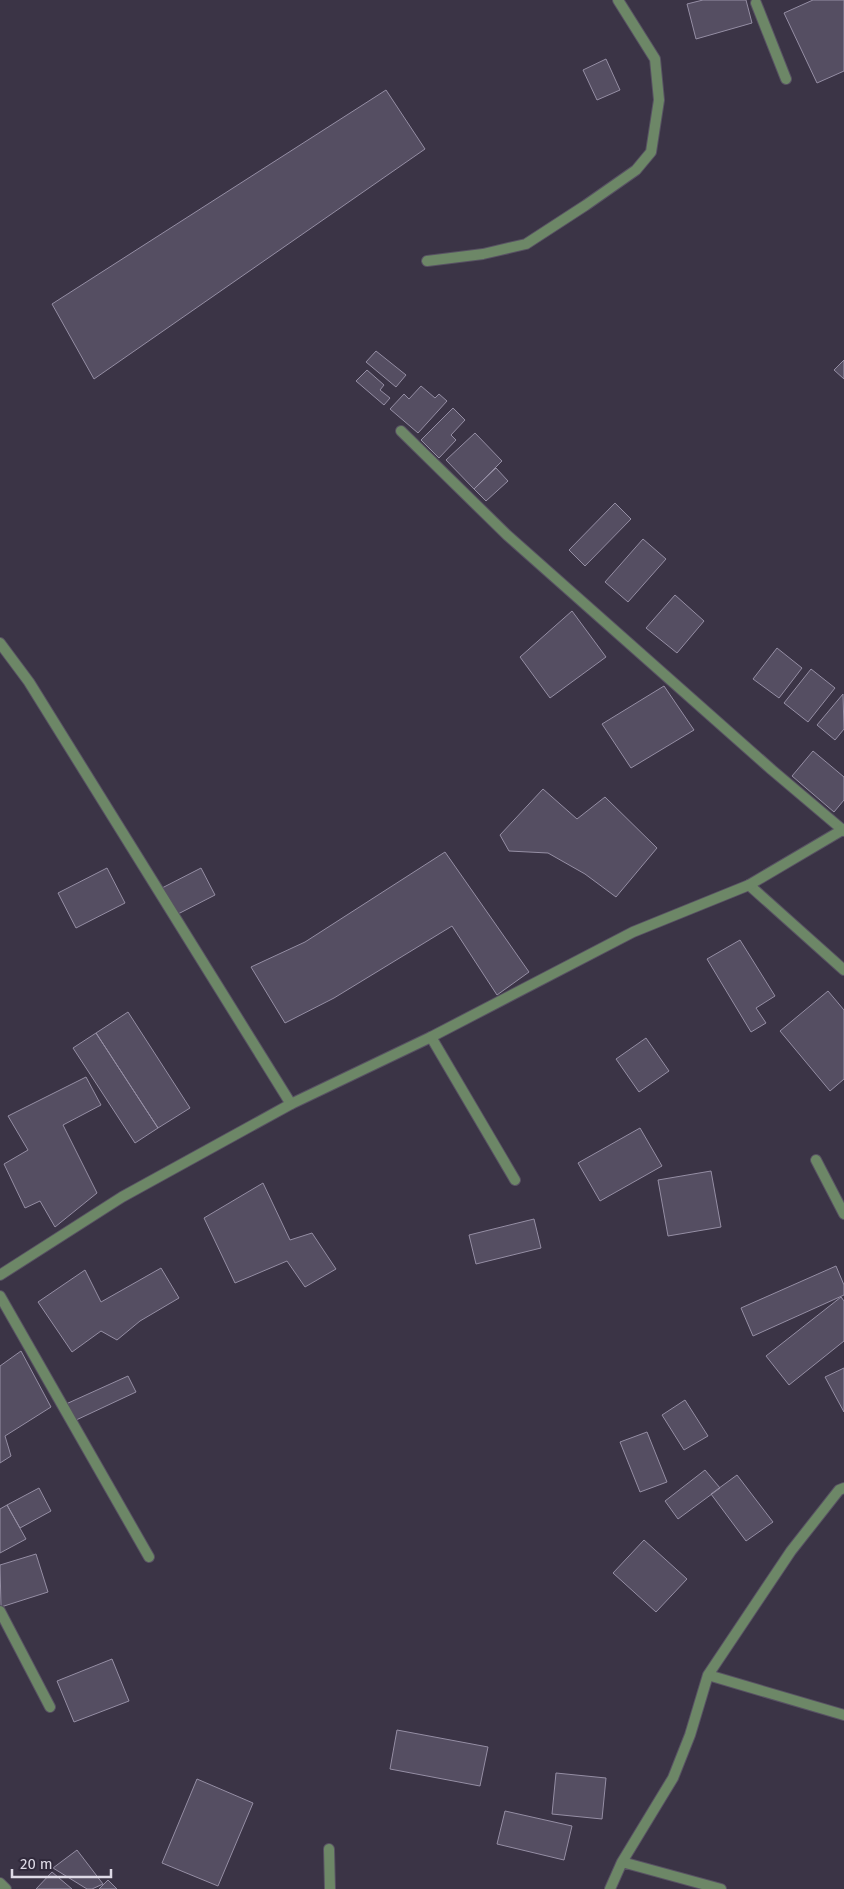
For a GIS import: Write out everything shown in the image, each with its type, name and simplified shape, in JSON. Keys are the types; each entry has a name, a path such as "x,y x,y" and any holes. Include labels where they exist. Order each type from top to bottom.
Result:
{"street":[{"path":"427,261 483,254 526,244 636,170 651,152 659,100 654,59 618,0"},
{"path":"758,1 786,79"},
{"path":"0,1275 122,1197 291,1104 431,1037 634,932 750,885 844,830 692,700 507,535 401,431"},
{"path":"0,643 29,682 291,1104"},
{"path":"750,885 844,970"},
{"path":"431,1037 515,1180"},
{"path":"816,1160 844,1214"},
{"path":"0,1296 149,1557"},
{"path":"610,1889 622,1862 673,1778 690,1735 708,1675 791,1551 839,1490 844,1488"},
{"path":"0,1611 50,1706"},
{"path":"708,1675 844,1715"},
{"path":"330,1849 330,1889"},
{"path":"622,1862 721,1889"},
{"path":"0,1883 6,1889"}],"building":[{"path":"703,0 746,0 752,23 696,39 687,4"},
{"path":"813,0 844,0 844,71 817,83 784,13"},
{"path":"606,59 620,90 597,100 583,70"},
{"path":"386,90 425,149 94,379 52,304"},
{"path":"376,351 406,375 396,387 366,362"},
{"path":"844,360 844,379 834,370"},
{"path":"367,370 384,385 380,390 390,398 384,405 356,381"},
{"path":"421,386 435,398 439,394 447,401 418,433 390,409 404,394 409,399"},
{"path":"453,408 465,420 451,435 456,440 439,458 421,440"},
{"path":"475,433 502,461 474,489 446,460"},
{"path":"496,468 508,481 486,501 474,489"},
{"path":"615,503 631,519 585,566 569,550"},
{"path":"643,539 666,559 628,602 605,582"},
{"path":"675,595 704,621 677,653 646,628"},
{"path":"572,611 606,657 550,698 520,657"},
{"path":"777,648 802,668 779,698 753,679"},
{"path":"811,669 835,688 808,722 784,703"},
{"path":"664,686 694,730 631,768 602,724"},
{"path":"843,694 844,729 835,740 817,725"},
{"path":"813,751 844,777 844,800 834,812 792,776"},
{"path":"543,789 577,819 605,797 657,848 616,897 585,874 548,853 509,851 500,835"},
{"path":"445,852 529,972 497,995 452,926 334,998 285,1023 251,967 305,942"},
{"path":"107,868 125,903 76,928 58,893"},
{"path":"201,868 215,895 176,915 162,888"},
{"path":"740,940 775,996 756,1008 766,1023 751,1032 707,959"},
{"path":"828,991 844,1010 844,1079 830,1091 780,1031"},
{"path":"128,1012 190,1108 158,1128 96,1033"},
{"path":"96,1033 158,1128 135,1143 73,1048"},
{"path":"646,1038 669,1071 639,1092 616,1059"},
{"path":"86,1077 101,1105 63,1125 97,1193 55,1227 40,1201 25,1208 4,1164 28,1150 8,1116"},
{"path":"640,1128 662,1166 600,1201 578,1163"},
{"path":"711,1171 721,1227 668,1236 658,1180"},
{"path":"263,1183 290,1240 312,1233 336,1269 305,1287 287,1261 235,1283 204,1218"},
{"path":"534,1219 541,1248 476,1264 469,1235"},
{"path":"836,1266 844,1285 844,1295 753,1336 741,1308"},
{"path":"161,1268 179,1298 140,1321 117,1340 101,1331 72,1352 38,1302 85,1270 101,1302"},
{"path":"841,1297 844,1301 844,1341 789,1385 766,1356"},
{"path":"21,1351 51,1407 5,1436 11,1456 0,1463 0,1366"},
{"path":"844,1368 844,1412 825,1377"},
{"path":"128,1376 136,1392 74,1421 66,1404"},
{"path":"685,1400 708,1436 684,1450 662,1415"},
{"path":"647,1432 667,1482 640,1492 620,1442"},
{"path":"705,1470 720,1488 678,1519 665,1501"},
{"path":"737,1475 773,1522 746,1541 711,1494"},
{"path":"39,1488 51,1511 20,1528 7,1505"},
{"path":"7,1505 26,1539 0,1553 0,1509"},
{"path":"644,1540 687,1579 656,1612 613,1573"},
{"path":"36,1554 48,1592 1,1607 0,1565"},
{"path":"112,1659 129,1701 74,1722 57,1681"},
{"path":"397,1730 488,1747 480,1786 390,1769"},
{"path":"556,1773 606,1778 602,1819 552,1814"},
{"path":"197,1779 253,1803 218,1886 162,1863"},
{"path":"505,1811 572,1826 564,1860 497,1844"},
{"path":"77,1850 103,1884 87,1889 53,1868"},
{"path":"52,1872 72,1889 36,1889"},
{"path":"108,1880 117,1889 99,1889"}]}
